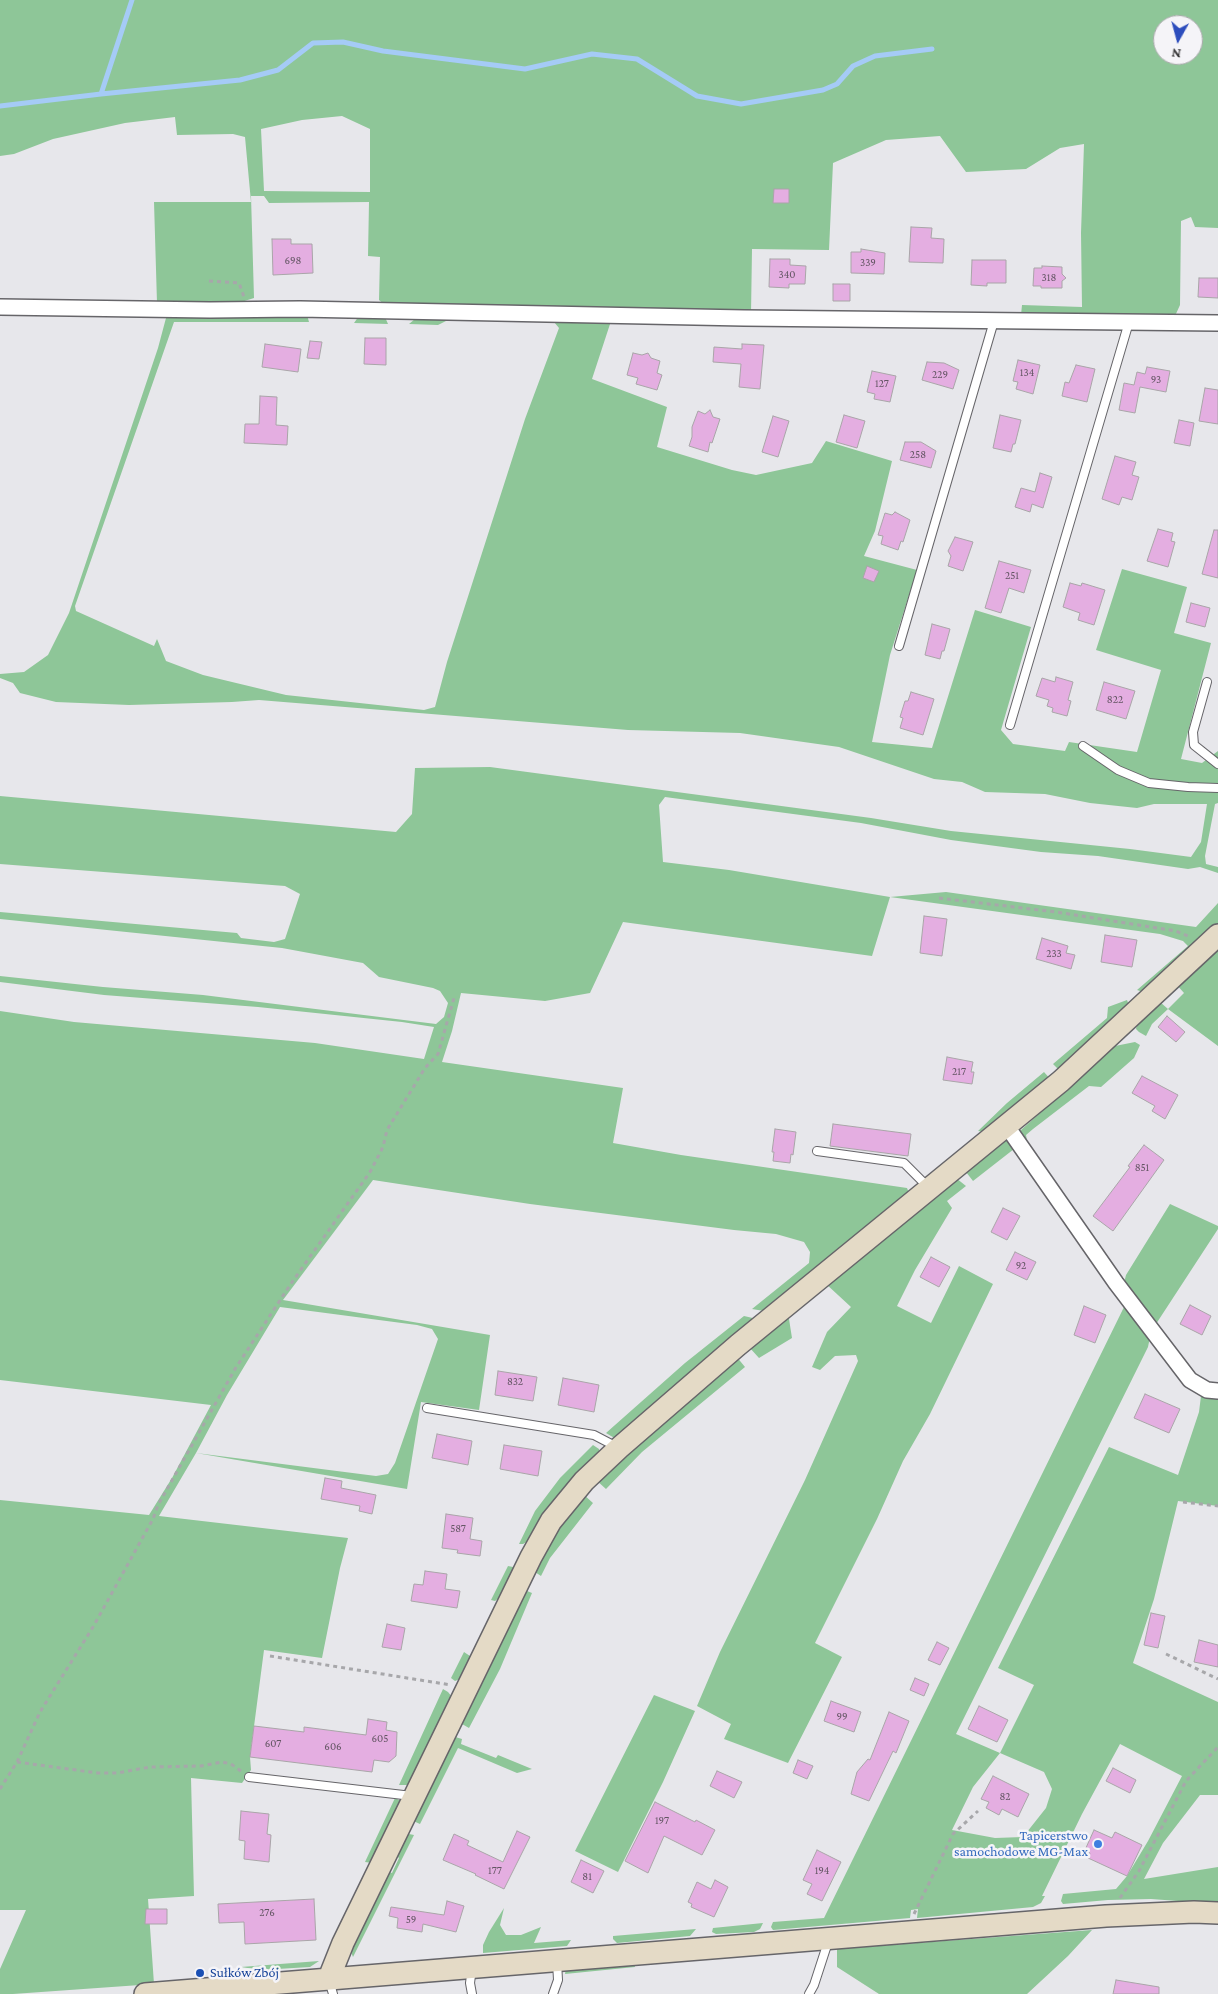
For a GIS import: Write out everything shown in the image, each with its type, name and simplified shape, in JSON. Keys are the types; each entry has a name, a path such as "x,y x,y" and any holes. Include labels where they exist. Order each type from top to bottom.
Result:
{"street":[{"path":"0,307 1218,323"},
{"path":"328,1989 342,1943 530,1557 551,1521 584,1481 619,1448 738,1345 1061,1082 1210,942"},
{"path":"1006,1126 1116,1283 1190,1380 1207,1390 1218,1391"},
{"path":"144,1994 328,1989 473,1966 1106,1916 1194,1912 1218,1913"}],"lane":[{"path":"899,646 994,321"},
{"path":"1010,725 1129,322"},
{"path":"1207,682 1193,732 1194,746 1218,764"},
{"path":"1083,746 1118,770 1149,783 1218,788"},
{"path":"817,1151 904,1164 929,1188"},
{"path":"427,1408 594,1435 619,1448"},
{"path":"250,1777 414,1796"},
{"path":"809,1994 814,1985 830,1938"},
{"path":"553,1994 558,1980 557,1960"},
{"path":"472,1994 470,1983 473,1966"}],"path":[{"path":"209,281 238,283 243,293 245,310"},
{"path":"939,898 1056,912 1176,931 1210,942"},
{"path":"0,1789 17,1762 40,1712 93,1627 154,1519 158,1505 235,1369 290,1285 370,1172 383,1147 387,1130 425,1068 438,1054 454,998"},
{"path":"1183,1502 1218,1506"},
{"path":"1166,1654 1218,1679"},
{"path":"270,1656 448,1683 465,1692"},
{"path":"1106,1916 1139,1871 1186,1781 1218,1747"},
{"path":"17,1762 98,1773 117,1773 150,1767 201,1766 222,1762 231,1764 250,1777"},
{"path":"915,1932 914,1914 953,1834 978,1811"}],"green space":[{"path":"0,0 1218,0 1218,228 1195,227 1191,217 1181,221 1180,305 1175,316 1021,315 1022,305 1082,307 1081,233 1084,144 1060,148 1026,169 966,172 940,136 886,140 833,163 829,250 752,249 751,314 386,306 379,300 380,257 368,256 369,202 269,203 264,196 251,196 254,298 235,304 157,303 154,202 251,202 245,137 233,134 177,135 175,117 125,123 53,139 14,154 0,156","holes":["342,116 370,129 370,192 264,191 261,129 302,120"]},
{"path":"0,314 307,315 309,322 174,322 75,606 76,611 154,646 157,639 166,661 203,675 286,695 424,710 435,707 447,662 525,419 559,328 554,322 448,320 438,325 409,324 415,319 611,321 592,379 667,407 657,447 732,470 756,475 812,463 826,441 892,461 875,531 864,556 917,570 890,655 872,742 932,748 975,610 1031,627 1001,730 1013,744 1065,751 1069,742 1137,752 1161,670 1096,650 1122,569 1187,587 1174,633 1211,643 1181,759 1202,763 1218,751 1218,803 1215,804 1205,856 1206,864 1218,867 1218,873 1200,867 1188,869 1098,856 1041,852 951,840 861,823 665,797 659,805 663,862 729,870 890,897 872,956 623,922 590,993 545,1001 461,993 442,1062 623,1088 613,1143 681,1155 907,1188 909,1193 764,1311 752,1309 809,1263 810,1252 804,1242 776,1234 530,1204 373,1180 283,1300 490,1335 479,1410 421,1402 407,1489 196,1453 159,1516 348,1538 322,1658 264,1650 250,1757 251,1770 242,1783 191,1778 194,1896 148,1899 154,1984 0,1994 0,1969 26,1910 0,1910 0,1500 149,1515 172,1478 211,1405 0,1380 0,1011 74,1022 315,1043 424,1059 434,1027 258,1007 104,995 0,982 0,976 203,995 436,1024 444,1017 448,1003 440,991 379,977 363,963 282,948 0,919 0,912 237,933 241,938 274,942 285,939 300,894 285,886 0,864 0,796 396,832 412,814 415,768 490,767 871,818 951,831 1191,857 1201,842 1207,804 1154,804 1137,808 1090,803 1045,794 985,792 962,782 934,779 839,747 740,733 628,730 259,700 129,705 56,702 20,693 13,683 0,678 0,674 24,672 48,655 69,613 158,348 166,318","holes":["280,1307 417,1325 432,1329 438,1339 395,1463 388,1474 376,1476 196,1453 227,1395"]},
{"path":"359,316 385,317 388,324 354,323"},
{"path":"946,892 1196,927 1218,903 1218,925 1143,992 1137,990 1188,946 1183,941 1160,934 890,897"},
{"path":"1218,945 1218,1046 1168,1009 1184,993 1176,984"},
{"path":"1127,1000 1130,1008 1065,1070 1057,1068 1053,1064 1107,1018 1108,1007"},
{"path":"1160,1002 1168,1009 1152,1024 1146,1036 1136,1029 1137,1024"},
{"path":"1135,1042 1140,1045 1134,1058 1101,1087 1089,1086 1033,1129 1026,1135 1028,1146 1021,1136 1021,1130 1115,1046"},
{"path":"1044,1072 1052,1081 985,1132 978,1131 1007,1103"},
{"path":"1002,1141 1008,1141 1014,1149 973,1181 966,1172"},
{"path":"956,1178 966,1186 947,1201 952,1208 915,1270 897,1306 931,1323 959,1266 993,1284 930,1414 903,1461 877,1519 815,1643 842,1657 788,1763 724,1739 731,1724 697,1706 720,1652 805,1480 858,1361 856,1355 835,1356 820,1370 812,1367 827,1332 851,1307 825,1283"},
{"path":"1170,1204 1218,1226 1218,1229 1156,1324 1124,1283 1126,1275"},
{"path":"1125,1305 1150,1337 1148,1347 956,1734 1000,1753 1034,1685 998,1668 1109,1447 1178,1475 1199,1412 1201,1396 1218,1397 1218,1506 1178,1501 1154,1599 1133,1663 1218,1702 1218,1795 1200,1795 1163,1843 1144,1879 1218,1867 1218,1904 1151,1899 1063,1904 1061,1901 1063,1894 1116,1889 1127,1876 1148,1841 1182,1776 1120,1744 1082,1814 1042,1896 1045,1896 1041,1903 1033,1907 917,1918 918,1909 911,1910 910,1918 773,1930 771,1927 773,1922 824,1918","holes":["1000,1753 1044,1772 1052,1789 1046,1808 1023,1837 995,1838 952,1830 973,1787"]},
{"path":"786,1314 789,1319 792,1338 759,1358 749,1347"},
{"path":"744,1316 757,1319 616,1439 606,1433 685,1363"},
{"path":"736,1356 745,1367 642,1452 606,1489 596,1480"},
{"path":"593,1445 599,1449 599,1453 530,1540 519,1544 535,1511 560,1478"},
{"path":"583,1494 593,1503 550,1558 541,1576 532,1570 541,1553"},
{"path":"508,1566 513,1567 515,1570 499,1598 495,1601 491,1600"},
{"path":"522,1589 532,1593 500,1669 469,1728 462,1724 460,1719"},
{"path":"464,1652 473,1658 460,1679 455,1681 451,1678"},
{"path":"443,1689 452,1697 411,1785 399,1785"},
{"path":"654,1695 695,1711 663,1782 618,1872 575,1851"},
{"path":"452,1736 462,1739 461,1744 496,1758 498,1755 532,1769 517,1773 458,1748 420,1824 411,1820"},
{"path":"395,1798 401,1801 372,1863 365,1862"},
{"path":"404,1833 414,1835 353,1957 351,1952 352,1940 385,1871 392,1873 399,1858 394,1854"},
{"path":"504,1908 500,1925 506,1935 521,1935 541,1927 534,1943 571,1940 567,1946 483,1953 483,1945 489,1932"},
{"path":"763,1923 760,1929 754,1932 716,1934 712,1932 713,1928"},
{"path":"696,1929 690,1936 617,1943 613,1939 613,1936"},
{"path":"1092,1930 1068,1956 1027,1994 879,1994 837,1967 837,1949"},
{"path":"319,1961 310,1967 261,1970 241,1967"},
{"path":"634,1962 635,1967 565,1974 566,1968"}],"building":[{"path":"774,189 789,189 789,203 773,203"},
{"path":"911,227 932,228 931,238 944,239 943,263 909,262"},
{"path":"272,239 291,239 291,244 312,244 313,273 273,275"},
{"path":"861,249 885,253 884,274 851,273 851,252 861,252"},
{"path":"770,259 790,259 790,265 806,266 805,284 789,284 789,288 769,287"},
{"path":"972,260 1006,260 1006,283 987,283 987,286 971,285"},
{"path":"1042,266 1062,267 1062,274 1066,278 1062,281 1062,288 1033,286 1034,268 1042,268"},
{"path":"1199,278 1218,278 1218,298 1198,297"},
{"path":"833,284 850,284 850,301 833,301"},
{"path":"365,338 386,338 386,365 364,364"},
{"path":"310,341 322,342 319,359 307,358"},
{"path":"265,344 301,349 298,372 262,367"},
{"path":"742,344 764,345 760,389 739,387 741,364 713,362 714,347 742,349"},
{"path":"633,353 642,355 648,353 651,358 660,361 657,373 662,375 657,390 636,384 638,378 627,375"},
{"path":"1018,360 1040,365 1033,394 1016,389 1018,382 1013,381"},
{"path":"927,362 944,363 959,370 953,389 922,380"},
{"path":"1076,365 1095,369 1087,402 1062,396 1065,382 1069,383"},
{"path":"1147,367 1170,371 1166,392 1140,387 1135,413 1119,410 1124,383 1134,385 1137,372 1145,374"},
{"path":"872,371 896,376 890,402 874,399 875,394 867,392"},
{"path":"1205,388 1218,390 1218,424 1199,421"},
{"path":"260,396 277,397 276,425 288,426 287,445 244,443 245,424 259,424"},
{"path":"710,410 713,417 720,419 712,443 710,442 708,452 689,446 692,437 692,427 698,411 705,414"},
{"path":"844,415 865,421 857,448 836,442"},
{"path":"1000,415 1021,420 1011,452 993,448"},
{"path":"773,416 789,421 778,457 762,452"},
{"path":"1179,420 1194,423 1190,446 1174,443"},
{"path":"905,442 921,442 936,451 931,468 900,460"},
{"path":"1115,456 1136,462 1132,475 1139,477 1132,500 1122,497 1119,505 1102,499"},
{"path":"1040,473 1052,477 1043,508 1032,504 1030,512 1015,507 1021,488 1035,492"},
{"path":"895,512 910,520 903,542 901,541 898,550 881,544 883,536 878,535 885,513 892,515"},
{"path":"1158,529 1173,533 1171,541 1175,542 1168,567 1147,561"},
{"path":"1214,530 1218,530 1218,578 1202,574"},
{"path":"955,537 973,542 963,571 948,566 951,556 948,551"},
{"path":"999,561 1031,570 1024,593 1009,588 1001,613 985,608"},
{"path":"867,566 879,571 874,582 863,578"},
{"path":"1070,583 1081,586 1082,583 1105,590 1094,625 1078,620 1080,613 1063,607"},
{"path":"1191,603 1210,608 1205,627 1186,622"},
{"path":"932,624 950,629 940,659 925,655"},
{"path":"1056,677 1073,682 1068,700 1071,701 1067,716 1052,712 1053,708 1047,706 1049,700 1036,696 1042,678 1055,682"},
{"path":"1104,682 1135,691 1126,719 1096,710"},
{"path":"911,692 934,699 923,735 900,728 903,718 900,717 905,701 908,701"},
{"path":"924,916 947,919 942,956 920,953"},
{"path":"1105,935 1137,940 1132,967 1101,962"},
{"path":"1042,938 1068,946 1066,953 1075,955 1071,969 1036,959"},
{"path":"1167,1016 1185,1032 1176,1042 1158,1027"},
{"path":"947,1057 973,1062 971,1072 974,1072 972,1084 943,1080"},
{"path":"1142,1076 1178,1095 1165,1119 1152,1111 1155,1106 1132,1093"},
{"path":"833,1124 911,1134 908,1156 830,1146"},
{"path":"775,1129 796,1132 790,1163 773,1161 774,1152 772,1152"},
{"path":"1144,1145 1164,1160 1113,1231 1093,1216"},
{"path":"1003,1208 1020,1216 1007,1240 991,1232"},
{"path":"1015,1252 1036,1262 1027,1280 1006,1270"},
{"path":"931,1257 950,1267 939,1287 920,1277"},
{"path":"1190,1305 1211,1316 1202,1335 1180,1324"},
{"path":"1084,1306 1106,1315 1095,1343 1074,1335"},
{"path":"498,1371 537,1377 533,1401 495,1395"},
{"path":"563,1378 599,1385 594,1412 558,1405"},
{"path":"1145,1394 1180,1409 1169,1433 1134,1418"},
{"path":"437,1434 472,1441 468,1465 432,1458"},
{"path":"504,1445 542,1451 538,1476 500,1469"},
{"path":"325,1478 342,1481 341,1488 376,1495 372,1514 359,1511 360,1506 321,1499"},
{"path":"446,1514 473,1518 470,1539 482,1541 480,1556 457,1553 458,1550 442,1548"},
{"path":"425,1571 447,1574 445,1589 460,1591 457,1608 411,1601 414,1584 423,1585"},
{"path":"1151,1613 1165,1616 1158,1648 1144,1645"},
{"path":"387,1624 405,1628 401,1650 382,1647"},
{"path":"1199,1640 1218,1645 1218,1667 1194,1662"},
{"path":"937,1642 949,1648 940,1665 928,1660"},
{"path":"915,1678 929,1684 924,1696 910,1690"},
{"path":"831,1701 861,1712 854,1732 824,1721"},
{"path":"979,1706 1008,1720 997,1742 968,1729"},
{"path":"889,1712 909,1721 896,1753 893,1751 869,1801 851,1794 857,1772 868,1759 870,1760"},
{"path":"368,1719 387,1722 386,1730 397,1732 396,1756 389,1762 374,1760 372,1772 250,1757 254,1726 304,1732 304,1727 366,1735"},
{"path":"798,1760 813,1766 807,1779 793,1773"},
{"path":"1113,1768 1136,1780 1130,1793 1106,1781"},
{"path":"717,1771 742,1782 734,1798 710,1786"},
{"path":"993,1776 1029,1794 1018,1817 1002,1809 999,1815 986,1808 989,1802 981,1799"},
{"path":"655,1802 715,1830 702,1855 664,1836 648,1873 625,1861"},
{"path":"241,1811 269,1814 267,1834 271,1835 269,1862 244,1859 245,1841 239,1840"},
{"path":"1094,1830 1112,1838 1115,1832 1142,1845 1127,1876 1088,1858 1090,1853 1085,1850"},
{"path":"517,1831 530,1837 504,1889 476,1874 443,1860 454,1834 469,1841 467,1845 503,1862"},
{"path":"817,1850 841,1862 822,1901 807,1894 812,1884 803,1880"},
{"path":"581,1860 604,1871 593,1893 571,1882"},
{"path":"715,1880 728,1887 714,1917 691,1907 692,1904 688,1902 697,1882 711,1889"},
{"path":"314,1899 316,1940 245,1944 244,1922 219,1923 218,1904"},
{"path":"447,1901 464,1906 456,1932 423,1924 422,1932 397,1928 398,1918 389,1916 391,1907 444,1915"},
{"path":"146,1909 167,1909 167,1924 145,1924"},
{"path":"1116,1980 1159,1987 1159,1994 1113,1994"}],"waterway":[{"path":"0,106 101,94 132,0"},
{"path":"101,94 240,80 278,70 313,43 343,42 383,51 525,69 592,54 637,59 697,96 741,104 823,90 837,84 853,66 875,56 932,49"}],"place":[{"name":"Tapicerstwo samochodowe MG-Max","path":"1098,1844"},
{"name":"Sułków Zbój","path":"200,1973"}]}
